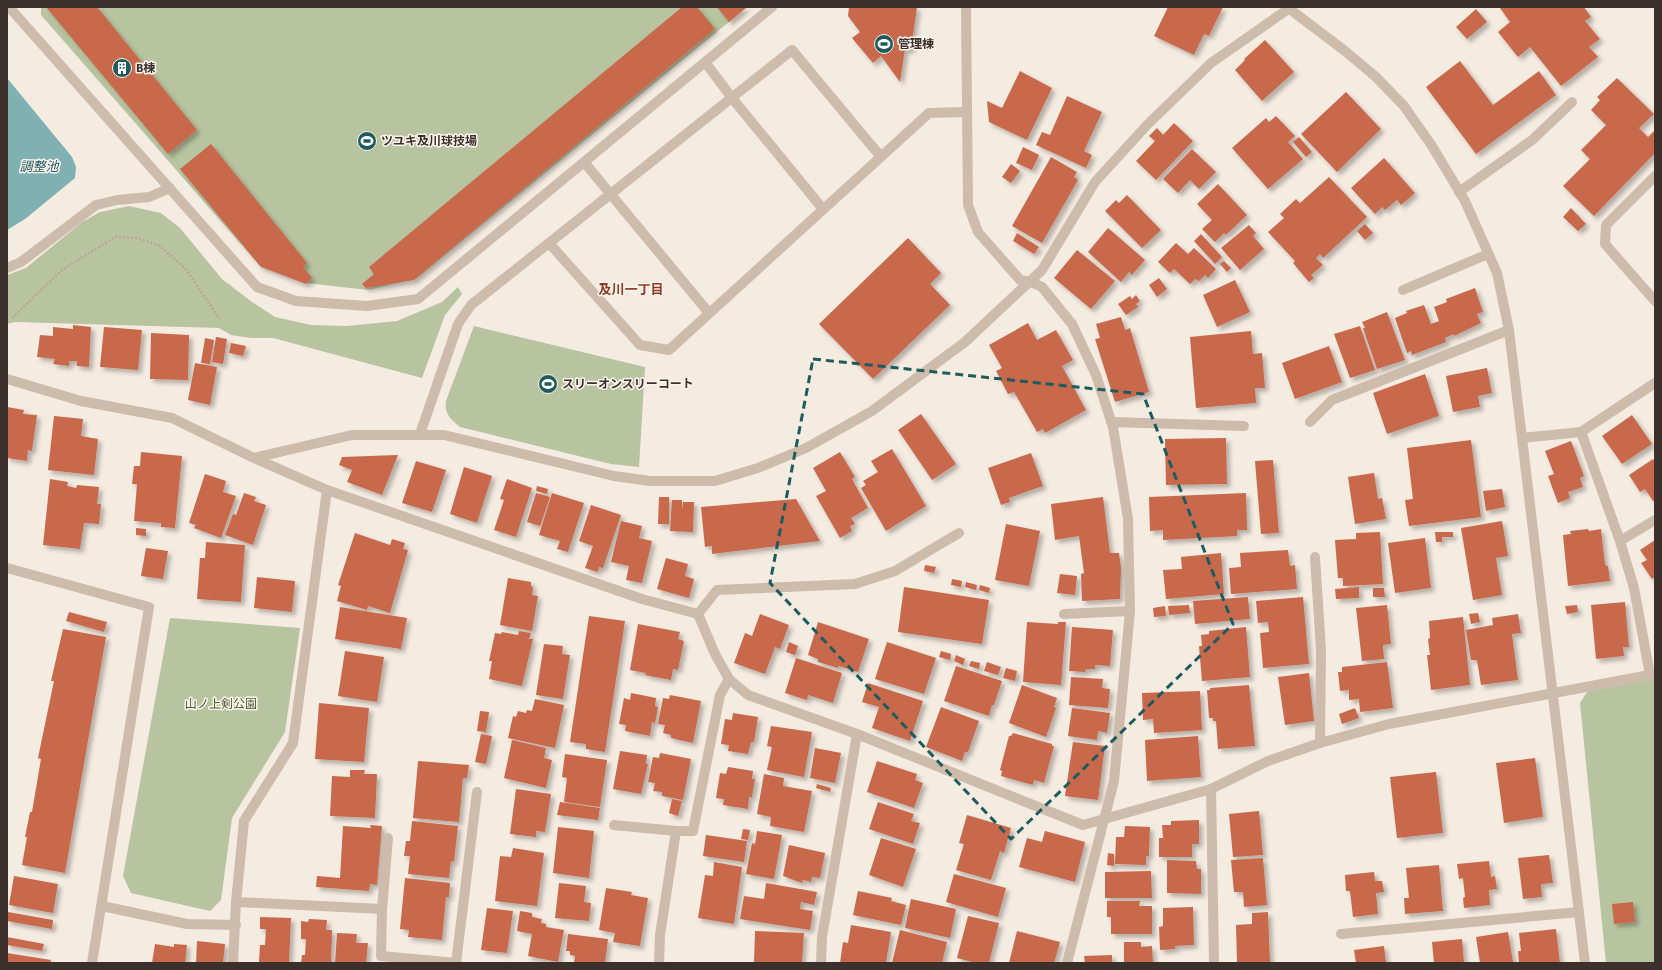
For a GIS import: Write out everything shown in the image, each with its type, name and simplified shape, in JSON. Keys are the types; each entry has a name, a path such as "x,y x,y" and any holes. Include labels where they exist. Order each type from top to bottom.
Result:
{"street":[{"path":"9,7 257,286 296,300 367,306 418,299 772,7"},
{"path":"966,7 968,205 978,232 1020,280 1031,282 1042,287 1072,324 1096,374 1111,422 1128,519 1130,611 1114,781 1103,819 1068,963"},
{"path":"254,458 352,435 444,435 614,476 650,481 715,481 758,468 806,448 872,411 965,342 1031,282 1042,270 1095,182 1147,125 1211,63 1290,7 1345,50 1376,77 1404,106 1432,146 1465,202 1497,273 1509,330 1585,963"},
{"path":"420,434 458,324 471,305 792,50 881,157"},
{"path":"705,62 732,98 824,209"},
{"path":"1458,192 1532,140 1572,102"},
{"path":"549,243 640,345 669,350 929,113 966,112"},
{"path":"584,162 709,313"},
{"path":"1655,176 1606,225 1605,244 1655,300"},
{"path":"7,268 21,262 96,205 117,200 149,197 170,188"},
{"path":"1403,290 1488,254"},
{"path":"1310,422 1332,400 1509,330"},
{"path":"7,379 81,402 172,418 254,458 326,490 642,599 698,614"},
{"path":"1522,438 1581,432 1655,383"},
{"path":"1111,422 1244,426"},
{"path":"698,614 715,654 729,680 748,695 857,734 1082,825 1211,789 1268,761 1320,743 1389,724 1652,674 1634,588 1620,541 1581,432"},
{"path":"233,963 236,902 244,821 293,743 326,490"},
{"path":"1620,541 1655,520"},
{"path":"698,614 717,590 855,584 895,571 959,533"},
{"path":"1315,557 1321,650 1320,743"},
{"path":"7,568 149,607 92,963"},
{"path":"1064,614 1130,611"},
{"path":"614,825 676,831 693,831 720,696 729,680"},
{"path":"821,963 822,937 857,734"},
{"path":"1211,789 1214,963"},
{"path":"388,838 380,956 457,963 477,792"},
{"path":"659,963 660,935 676,831"},
{"path":"236,902 382,909"},
{"path":"102,906 187,924 236,925"},
{"path":"1341,934 1579,912"}],"path":[{"path":"12,318 62,270 115,237 137,238 160,246 185,268 220,319"}],"highlighted area":[{"path":"813,359 1143,394 1233,624 1011,839 770,583"}],"green space":[{"name":"ツユキ及川球技場","path":"41,7 747,7 416,279 368,290 306,283 260,266 41,15"},
{"path":"129,206 161,213 180,228 222,279 252,302 275,317 311,325 347,326 397,321 442,302 458,287 462,294 445,315 422,378 273,338 251,338 231,335 219,328 15,322 7,324 7,275 26,268 82,222 100,212"},
{"name":"スリーオンスリーコート","path":"474,326 645,367 639,467 611,464 460,427 456,424 447,412 446,401"},
{"name":"山ノ上剣公園","path":"170,618 300,628 285,732 232,818 221,900 210,911 131,893 123,876"},
{"path":"1655,679 1655,963 1606,963 1580,703 1588,691"}],"water":[{"name":"調整池","path":"7,78 72,157 76,167 75,178 25,219 7,230"}],"building":[{"name":"B棟","path":"46,7 97,7 197,130 168,154"},
{"path":"682,7 697,7 715,29 414,280 366,288 362,284 374,274 369,267"},
{"path":"717,7 747,7 729,22"},
{"name":"管理棟","path":"849,7 917,7 911,50 905,49 900,82 881,56 873,63 852,38 860,32 848,16"},
{"path":"1168,7 1223,7 1209,36 1204,34 1194,55 1154,36"},
{"path":"1584,7 1591,17 1585,21 1600,39 1589,47 1598,57 1561,86 1530,47 1518,57 1498,32 1510,22 1500,8"},
{"path":"1476,9 1487,22 1467,39 1456,27"},
{"path":"1265,40 1294,72 1262,101 1235,70 1245,60 1244,59"},
{"path":"1460,61 1493,105 1539,71 1556,95 1476,154 1426,87"},
{"path":"1020,71 1052,88 1027,140 989,122 987,101 1002,108"},
{"path":"1617,78 1654,114 1639,128 1648,137 1655,130 1655,153 1594,216 1563,186 1590,159 1581,150 1606,125 1591,110 1600,100 1597,97"},
{"path":"1346,92 1381,129 1337,172 1301,134"},
{"path":"1067,96 1102,112 1084,151 1092,155 1086,168 1036,145 1042,132 1050,135"},
{"path":"1276,116 1295,136 1288,142 1303,159 1268,189 1232,148 1266,118 1269,122"},
{"path":"1174,123 1193,141 1156,180 1136,161 1155,141 1149,136 1157,128 1163,135"},
{"path":"1299,137 1312,152 1306,157 1293,142"},
{"path":"211,144 307,263 303,267 312,278 306,284 261,267 180,169"},
{"path":"1023,147 1039,155 1032,170 1016,163"},
{"path":"1192,149 1216,172 1199,189 1190,180 1178,193 1163,179"},
{"path":"1051,157 1077,172 1074,177 1078,180 1042,243 1012,226"},
{"path":"1384,158 1415,193 1401,205 1397,200 1385,210 1382,207 1375,214 1351,188"},
{"path":"1011,164 1020,171 1011,183 1002,177"},
{"path":"1329,177 1367,217 1323,258 1320,254 1316,258 1323,265 1311,275 1314,278 1309,282 1293,263 1295,261 1268,232 1284,218 1280,214 1296,199 1300,203"},
{"path":"1218,184 1247,215 1226,235 1224,233 1215,242 1202,229 1212,220 1197,204"},
{"path":"1127,195 1161,230 1142,248 1105,211 1116,200 1119,203"},
{"path":"1571,208 1586,224 1578,231 1563,217"},
{"path":"1365,224 1373,233 1365,240 1357,231"},
{"path":"1249,225 1256,233 1253,236 1264,249 1240,270 1221,248"},
{"path":"1108,228 1145,260 1132,275 1129,272 1121,282 1088,252"},
{"path":"1017,233 1039,247 1034,254 1013,241"},
{"path":"1201,234 1222,257 1215,264 1194,241"},
{"path":"908,238 941,273 930,284 950,305 873,379 819,324"},
{"path":"1176,243 1188,254 1194,248 1216,269 1208,278 1205,275 1199,281 1195,279 1190,284 1174,269 1170,273 1158,262"},
{"path":"1077,250 1115,281 1091,309 1054,278"},
{"path":"1224,261 1231,268 1227,272 1220,264"},
{"path":"1159,278 1167,289 1157,297 1149,285"},
{"path":"1235,280 1250,312 1217,327 1203,295"},
{"path":"1475,288 1483,312 1477,314 1481,323 1454,336 1454,334 1445,338 1446,342 1412,355 1411,351 1407,353 1395,318 1407,313 1406,311 1424,305 1431,324 1439,321 1434,307 1447,302 1446,299"},
{"path":"1136,295 1140,301 1136,304 1138,307 1126,315 1118,304 1130,296 1132,299"},
{"path":"1387,312 1405,360 1377,369 1362,322"},
{"path":"1121,317 1125,330 1130,328 1149,392 1115,402 1095,339 1100,338 1096,324"},
{"path":"1028,323 1037,340 1056,330 1073,360 1062,366 1086,410 1045,433 1043,429 1037,432 1014,392 1008,394 996,371 1002,368 989,345"},
{"path":"73,325 91,327 89,367 77,366 77,361 69,361 69,366 53,364 55,359 37,357 40,335 53,336 53,327 73,329"},
{"path":"1360,326 1375,370 1350,378 1334,334"},
{"path":"104,327 142,330 138,370 100,367"},
{"path":"1251,331 1253,354 1262,353 1265,388 1255,388 1256,403 1196,408 1190,337"},
{"path":"151,333 189,335 188,380 150,379"},
{"path":"216,337 227,339 223,364 212,362"},
{"path":"205,338 214,340 210,364 201,363"},
{"path":"231,343 246,346 243,356 229,353"},
{"path":"1329,346 1342,382 1295,399 1282,363"},
{"path":"195,363 217,367 210,405 188,400"},
{"path":"1487,368 1492,393 1478,396 1480,407 1453,412 1446,376"},
{"path":"1425,374 1439,416 1387,434 1373,393"},
{"path":"7,407 24,410 23,414 37,415 32,451 28,450 27,461 7,458"},
{"path":"921,414 956,464 932,480 898,430"},
{"path":"1632,415 1652,444 1622,464 1602,436"},
{"path":"54,416 83,419 81,436 98,439 94,475 48,470"},
{"path":"1226,438 1227,484 1166,485 1165,439"},
{"path":"1471,440 1481,517 1409,526 1405,500 1413,499 1407,448"},
{"path":"1571,441 1584,476 1580,478 1583,487 1568,492 1570,498 1558,503 1548,476 1554,474 1545,451"},
{"path":"892,449 926,506 886,531 861,488 866,485 863,481 878,472 871,461"},
{"path":"141,452 182,456 175,528 161,527 161,523 134,521 137,484 132,484 134,466 140,466"},
{"path":"840,452 855,477 852,479 868,508 851,518 855,524 850,526 852,531 840,538 816,496 826,491 813,468"},
{"path":"1031,453 1043,486 1009,498 1010,502 1001,505 988,468"},
{"path":"398,455 382,495 347,482 352,470 339,465 342,457"},
{"path":"1653,459 1655,462 1655,500 1653,501 1645,489 1640,492 1629,475"},
{"path":"1273,460 1279,533 1261,534 1255,461"},
{"path":"416,461 446,470 432,512 402,503"},
{"path":"464,467 492,476 477,523 450,514"},
{"path":"1374,473 1378,499 1382,498 1386,519 1355,524 1348,477"},
{"path":"205,474 226,481 223,492 236,496 221,538 194,528 196,525 189,523"},
{"path":"50,479 68,482 67,486 76,488 77,485 99,487 97,504 101,504 99,524 84,523 80,549 43,545"},
{"path":"507,479 532,488 516,537 494,530 504,500 500,499"},
{"path":"537,486 548,489 547,494 536,491"},
{"path":"1502,489 1505,507 1486,511 1483,491"},
{"path":"244,493 256,497 254,501 266,505 253,545 225,535 233,514 236,515"},
{"path":"536,493 550,497 540,526 527,522"},
{"path":"552,493 584,503 568,552 557,549 560,541 539,535"},
{"path":"1246,493 1247,530 1237,530 1237,536 1163,540 1163,530 1150,531 1149,497"},
{"path":"659,497 669,497 669,524 658,524"},
{"path":"1103,497 1110,553 1119,553 1121,568 1120,599 1082,601 1081,574 1084,573 1079,536 1055,540 1051,504"},
{"path":"796,499 820,541 712,554 712,546 705,547 701,507"},
{"path":"672,500 682,500 682,510 683,502 694,502 693,532 670,531"},
{"path":"591,505 621,515 603,568 599,567 598,572 585,568 593,546 579,541"},
{"path":"621,521 642,526 639,538 652,541 642,583 626,580 629,566 611,562"},
{"path":"1502,521 1508,556 1496,558 1502,595 1473,600 1461,528"},
{"path":"1006,524 1040,531 1029,586 995,580"},
{"path":"136,528 146,529 146,536 136,535"},
{"path":"1588,529 1589,531 1601,529 1605,565 1608,566 1610,581 1568,586 1563,535 1571,534 1570,531"},
{"path":"1380,532 1383,584 1343,586 1343,578 1338,578 1335,540 1356,539 1356,533"},
{"path":"1435,532 1453,532 1453,537 1442,537 1442,542 1436,542"},
{"path":"355,533 390,545 392,539 405,543 403,549 408,550 390,613 368,606 367,610 337,601 341,586 338,585"},
{"path":"1425,538 1431,588 1395,593 1388,543"},
{"path":"1655,540 1655,577 1652,579 1641,563 1647,560 1640,550"},
{"path":"206,542 245,545 241,602 197,599 200,558 205,558"},
{"path":"146,548 168,551 163,579 141,576"},
{"path":"1288,550 1290,566 1295,565 1297,589 1231,594 1229,568 1241,567 1240,553"},
{"path":"1221,553 1224,594 1166,599 1163,570 1182,569 1181,557"},
{"path":"666,558 688,564 685,576 694,579 689,598 657,589"},
{"path":"925,565 936,567 934,573 924,571"},
{"path":"1060,574 1077,576 1075,595 1057,593"},
{"path":"257,577 295,581 292,612 254,608"},
{"path":"508,578 531,582 531,586 533,587 532,595 538,596 532,631 500,625"},
{"path":"952,579 962,581 961,587 951,585"},
{"path":"966,582 977,585 976,590 965,587"},
{"path":"980,585 990,588 989,593 979,590"},
{"path":"904,587 989,600 982,644 898,632"},
{"path":"1359,587 1359,598 1336,599 1335,589"},
{"path":"1373,588 1384,588 1385,597 1373,597"},
{"path":"1248,597 1250,619 1195,624 1193,601"},
{"path":"1303,597 1309,664 1263,668 1260,633 1269,632 1268,622 1258,623 1256,601"},
{"path":"1625,602 1629,647 1623,647 1624,656 1596,659 1591,605"},
{"path":"1189,605 1190,613 1169,615 1168,606"},
{"path":"1387,605 1391,644 1383,645 1384,659 1362,661 1356,608"},
{"path":"1577,605 1578,612 1567,614 1565,606"},
{"path":"1165,606 1166,616 1154,617 1153,608"},
{"path":"340,607 407,618 401,649 335,639"},
{"path":"69,612 107,622 104,632 66,621"},
{"path":"1478,613 1480,622 1471,624 1469,614"},
{"path":"760,614 789,625 780,649 775,647 765,674 734,663 745,633 752,636"},
{"path":"1518,614 1521,633 1512,634 1518,680 1481,685 1477,660 1471,660 1466,630 1493,625 1492,618"},
{"path":"589,616 625,621 605,752 586,749 586,744 570,742"},
{"path":"1463,617 1470,685 1431,690 1427,655 1430,655 1428,639 1430,638 1429,621"},
{"path":"818,622 869,639 858,672 839,666 838,668 818,662 818,659 808,655"},
{"path":"1027,622 1058,624 1058,622 1066,622 1061,685 1023,682"},
{"path":"638,624 680,632 678,639 684,641 678,670 673,669 671,680 645,675 646,673 630,670"},
{"path":"1072,627 1113,630 1110,666 1095,665 1095,669 1086,669 1085,672 1069,671"},
{"path":"1246,627 1250,677 1202,681 1199,646 1202,646 1201,635 1209,634 1209,631"},
{"path":"63,629 106,637 65,873 22,865 27,837 25,837 30,812 32,812 41,759 38,758 54,681 51,681"},
{"path":"519,631 531,633 529,639 533,639 522,686 489,679 492,661 489,661 495,633 501,634 502,632 518,635"},
{"path":"789,642 798,646 795,655 786,652"},
{"path":"887,642 936,658 924,694 875,679"},
{"path":"544,644 563,646 562,654 570,655 563,699 536,695"},
{"path":"345,651 384,657 377,702 338,696"},
{"path":"941,651 951,654 950,660 939,657"},
{"path":"956,655 965,659 963,665 954,661"},
{"path":"796,658 842,673 833,703 808,695 807,700 785,693"},
{"path":"971,661 980,663 979,669 969,666"},
{"path":"987,662 1001,667 998,675 984,671"},
{"path":"1387,662 1393,708 1360,712 1359,699 1349,700 1349,690 1340,691 1338,672 1342,672 1342,667"},
{"path":"956,666 1002,681 989,716 944,701"},
{"path":"1006,668 1017,671 1015,681 1003,678"},
{"path":"1309,673 1314,721 1285,725 1278,677"},
{"path":"1071,677 1103,679 1102,688 1110,689 1108,708 1069,705"},
{"path":"868,683 923,701 910,741 872,728 879,707 862,702"},
{"path":"1022,685 1057,698 1054,707 1056,708 1046,737 1009,723"},
{"path":"1249,685 1255,746 1218,749 1216,721 1213,721 1213,718 1209,718 1207,690 1210,690 1210,688"},
{"path":"1200,691 1202,730 1154,733 1153,719 1143,720 1142,693"},
{"path":"631,693 656,698 655,706 658,707 655,723 652,722 650,736 625,731 626,725 619,724 624,698 630,700"},
{"path":"670,695 701,701 693,743 671,738 671,735 663,733 665,725 658,724 663,698 669,699"},
{"path":"535,699 564,705 555,748 508,738 513,716 516,717 518,711 526,713 527,710 532,711"},
{"path":"319,703 369,708 364,762 315,759"},
{"path":"941,707 979,721 968,752 965,752 962,761 926,747"},
{"path":"1072,708 1110,713 1107,733 1098,731 1097,740 1068,736"},
{"path":"1355,708 1359,718 1342,724 1339,714"},
{"path":"480,711 489,712 486,732 477,731"},
{"path":"733,713 758,717 754,742 751,742 748,754 728,751 729,745 721,744 725,719 732,720"},
{"path":"771,726 812,732 804,777 767,770 772,747 767,746"},
{"path":"1013,733 1052,744 1052,746 1054,746 1044,783 1034,780 1033,785 1001,776 1002,771 1000,770 1009,736"},
{"path":"481,734 492,736 486,764 475,762"},
{"path":"1198,736 1201,777 1147,781 1145,740"},
{"path":"512,740 546,748 544,758 552,760 546,788 504,778"},
{"path":"1073,742 1105,746 1098,800 1065,796"},
{"path":"815,748 841,753 835,783 810,778"},
{"path":"620,751 647,755 646,764 648,764 641,794 613,789"},
{"path":"660,753 691,759 683,800 662,796 662,792 653,791 655,783 648,782 653,757 659,758"},
{"path":"565,754 607,760 600,807 564,802 567,778 562,777"},
{"path":"1535,758 1543,817 1504,823 1496,763"},
{"path":"418,761 469,765 467,778 463,778 459,822 413,818"},
{"path":"877,761 917,774 915,780 923,783 914,808 867,792"},
{"path":"728,767 753,771 752,779 755,779 752,797 749,797 748,809 723,805 724,799 716,798 720,773 726,774"},
{"path":"350,770 365,770 364,774 377,774 375,818 330,816 332,776 350,777"},
{"path":"1436,772 1443,833 1397,838 1390,777"},
{"path":"764,774 784,778 783,786 812,791 804,832 770,826 771,817 757,814"},
{"path":"817,784 831,788 830,792 816,788"},
{"path":"516,789 551,794 545,832 536,831 536,837 510,834"},
{"path":"672,799 682,801 678,816 669,813"},
{"path":"560,802 600,808 598,820 557,815"},
{"path":"878,802 914,814 911,821 920,823 913,844 869,829"},
{"path":"1259,811 1263,855 1233,857 1229,814"},
{"path":"967,815 1011,828 1004,853 1000,851 991,880 956,870 964,844 959,843"},
{"path":"1199,820 1199,844 1192,844 1192,857 1159,857 1159,838 1163,838 1162,825 1171,825 1171,821"},
{"path":"412,821 458,826 454,862 451,861 449,878 408,874 410,856 404,856 406,841 410,841"},
{"path":"370,825 382,826 377,885 370,884 369,891 316,887 317,876 340,878 343,826 371,828"},
{"path":"1125,826 1150,827 1149,856 1146,856 1146,865 1115,864 1116,837 1124,837"},
{"path":"558,827 594,831 589,878 553,873"},
{"path":"743,829 750,830 748,840 741,839"},
{"path":"757,831 782,835 774,879 746,874 752,843 755,844"},
{"path":"1045,831 1085,842 1075,882 1019,867 1027,838 1042,842"},
{"path":"706,835 747,841 744,862 703,856"},
{"path":"881,838 916,849 903,887 869,875"},
{"path":"789,845 825,853 820,878 812,877 811,882 803,880 802,883 783,876"},
{"path":"513,848 544,853 537,906 495,901 500,856 511,857"},
{"path":"1108,853 1114,854 1114,866 1107,865"},
{"path":"1549,855 1553,883 1541,884 1542,897 1523,899 1518,858"},
{"path":"1263,858 1267,905 1244,907 1243,892 1234,892 1231,860"},
{"path":"1167,860 1196,861 1197,869 1201,869 1201,894 1167,893"},
{"path":"1489,861 1491,877 1495,876 1497,889 1489,890 1490,905 1464,908 1463,898 1465,897 1463,878 1459,879 1457,864"},
{"path":"714,862 742,867 734,924 698,918 705,875 713,876"},
{"path":"1439,865 1443,911 1405,914 1404,898 1409,898 1406,868"},
{"path":"1151,871 1152,898 1105,898 1105,872"},
{"path":"1374,872 1375,881 1382,881 1384,892 1376,893 1378,914 1353,917 1350,891 1346,891 1345,875"},
{"path":"954,874 1006,888 998,917 946,902"},
{"path":"14,876 58,884 53,913 9,905"},
{"path":"405,878 450,883 449,897 446,897 442,940 408,937 409,930 400,929"},
{"path":"559,883 586,886 584,902 591,903 589,921 555,918"},
{"path":"766,883 817,892 814,905 801,902 800,909 813,911 810,930 740,919 744,896 764,899"},
{"path":"606,888 632,892 631,895 648,898 640,946 613,942 615,933 599,930"},
{"path":"858,891 892,898 891,901 906,905 901,925 853,915"},
{"path":"911,899 956,909 950,938 905,928"},
{"path":"1107,901 1140,901 1139,906 1152,906 1152,934 1111,934 1111,917 1107,917"},
{"path":"1633,902 1635,922 1614,924 1612,904"},
{"path":"1193,907 1194,945 1175,946 1175,949 1160,950 1159,927 1163,926 1163,908"},
{"path":"487,908 513,911 507,953 481,950"},
{"path":"520,911 532,913 532,917 542,919 541,923 546,924 546,927 564,930 558,962 528,956 532,934 517,931"},
{"path":"8,912 53,920 52,929 7,921"},
{"path":"1268,912 1270,963 1237,963 1236,925 1252,924 1252,913"},
{"path":"968,916 999,923 989,963 976,963 957,958"},
{"path":"260,917 291,918 289,963 259,962 260,945 265,945 266,929 260,929"},
{"path":"309,919 327,920 326,930 332,930 331,963 301,963 302,955 305,955 306,939 301,939 301,921 308,922"},
{"path":"851,925 891,932 886,963 840,963 843,942 848,943"},
{"path":"1556,929 1560,963 1519,963 1518,951 1521,951 1519,933"},
{"path":"900,930 947,942 942,963 892,963"},
{"path":"755,931 804,933 802,963 754,963"},
{"path":"1017,931 1060,942 1054,963 1009,963"},
{"path":"1508,932 1513,962 1480,963 1476,937"},
{"path":"337,933 357,934 356,943 368,943 366,963 335,963"},
{"path":"568,934 608,939 605,963 574,963 575,956 570,955 570,951 566,951"},
{"path":"7,937 44,944 42,951 7,945"},
{"path":"1462,939 1464,963 1434,963 1432,942"},
{"path":"197,941 225,944 223,963 196,963"},
{"path":"1124,942 1141,942 1141,947 1152,946 1153,963 1124,963"},
{"path":"155,944 174,947 174,944 187,945 185,963 152,963"},
{"path":"1384,946 1386,963 1356,963 1354,950"},
{"path":"7,953 51,960 50,963 7,963"},
{"path":"1112,955 1112,963 1085,963 1084,956"}],"place":[{"name":"管理棟","path":"884,44"},
{"name":"B棟","path":"122,68"},
{"name":"ツユキ及川球技場","path":"367,141"},
{"name":"スリーオンスリーコート","path":"548,384"}],"district":[{"name":"及川一丁目","path":"631,289"}]}
